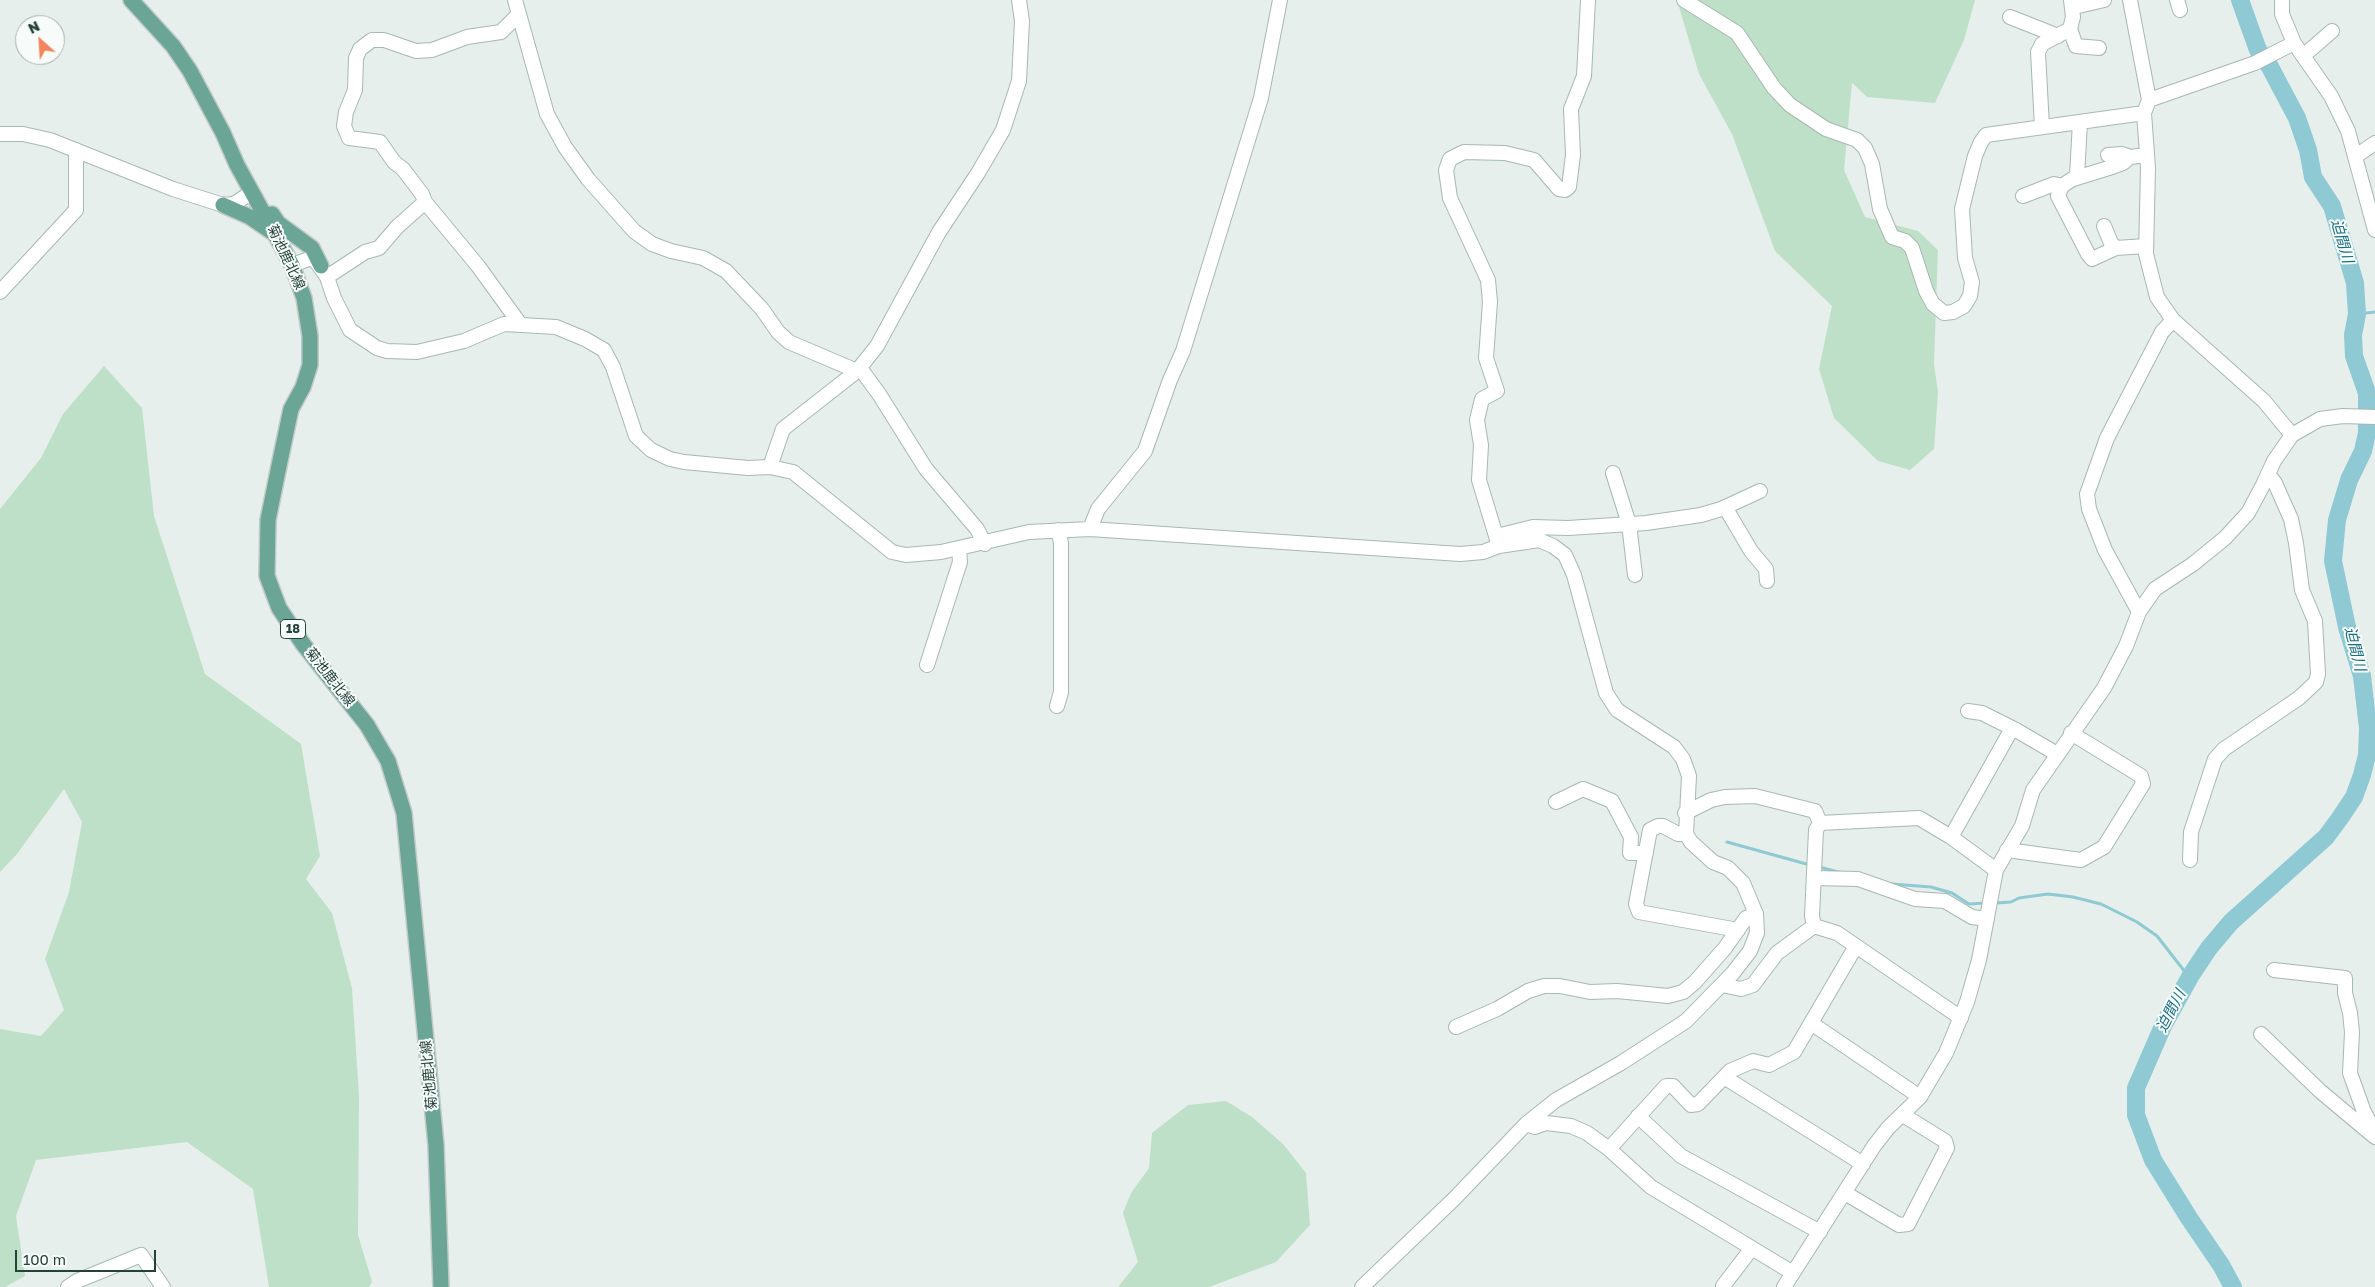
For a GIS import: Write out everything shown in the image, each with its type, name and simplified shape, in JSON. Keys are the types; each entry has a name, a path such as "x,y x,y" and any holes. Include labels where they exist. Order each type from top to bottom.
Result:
{"main road":[{"name":"菊池鹿北線","path":"131,0 173,46 190,70 249,187 292,265 304,298 310,336 310,364 303,387 291,409 268,520 267,576 279,608 303,644 366,725 388,761 404,813 436,1145 441,1287"},
{"path":"249,187 278,223 312,248 324,271"},
{"path":"223,206 250,217 277,236"}],"street":[{"path":"515,0 535,78 547,114 565,147 588,179 634,231 652,244 671,251 703,258 726,271 762,309 778,332 789,342 859,370 879,394 926,469 977,529 985,544"},
{"path":"770,467 783,429 859,370 877,346 939,232 978,173 1003,130 1019,81 1022,21 1019,0"},
{"path":"1090,530 1098,509 1145,451 1170,380 1183,351 1261,98 1280,0"},
{"path":"1498,541 1482,495 1479,480 1481,445 1477,420 1482,399 1497,391 1486,358 1490,302 1488,280 1450,198 1446,170 1450,159 1464,152 1505,153 1534,160 1559,189 1565,190 1568,187 1573,155 1571,109 1584,76 1588,0"},
{"path":"1684,0 1737,33 1774,88 1790,105 1826,129 1857,140 1865,148 1872,164 1880,209 1892,237 1905,241 1912,248 1926,291 1933,304 1944,313 1953,312 1964,306 1970,296 1972,282 1965,258 1962,209 1981,142 1986,135 2080,122 2146,107 2255,63 2294,43"},
{"path":"2042,127 2038,52 2042,44 2064,32 2073,4 2104,0"},
{"path":"2130,0 2146,107 2146,246 2156,297 2173,320 2264,401 2292,435"},
{"path":"2282,0 2282,14 2294,43 2331,96 2348,131 2356,156 2363,194 2375,230"},
{"path":"519,14 500,32 467,37 432,50 416,51 384,40 372,40 360,49 356,58 355,90 346,112 344,126 349,138 380,142 394,162 408,176 425,202 478,266 520,324"},
{"path":"2010,17 2064,32 2076,46 2099,48"},
{"path":"2304,56 2332,30"},
{"path":"2080,122 2077,176 2068,182 2058,196 2088,254 2092,259 2116,248 2146,246"},
{"path":"0,134 22,134 50,140 173,189 223,206 234,204 249,187"},
{"path":"2356,156 2375,143"},
{"path":"0,292 76,210 76,150"},
{"path":"2108,155 2122,154 2130,157 2147,155"},
{"path":"2024,196 2054,184 2068,182 2112,168 2130,157"},
{"path":"324,271 365,252 379,248 397,227 425,202"},
{"path":"2104,226 2111,243 2116,248"},
{"path":"292,265 309,259 315,260 324,271 334,298 350,330 377,348 387,351 417,352 464,341 504,324 556,327 585,339 604,350 613,367 636,436 651,450 670,459 684,462 748,468 770,467 793,472 892,552 906,555 985,544 1029,532 1058,530 1090,530 1460,554 1483,552 1498,541 1534,527 1568,528 1628,524 1701,514 1725,507 1760,490"},
{"path":"2139,612 2105,550 2089,510 2087,494 2107,438 2162,332 2173,320"},
{"path":"1784,1287 1863,1164 1888,1128 1920,1096 1946,1053 1961,1018 1979,960 1996,870 2022,826 2033,790 2104,688 2126,646 2139,612 2155,589 2193,564 2225,538 2248,513 2280,450 2292,435 2320,419 2343,416 2375,417"},
{"path":"1613,473 1628,524 1636,574"},
{"path":"2190,860 2191,832 2215,759 2224,749 2299,698 2316,682 2318,674 2314,621 2302,590 2291,519 2275,483 2268,474"},
{"path":"1725,507 1751,551 1766,569 1767,581"},
{"path":"1057,706 1061,692 1061,543 1058,530"},
{"path":"1362,1287 1454,1199 1526,1124 1556,1100 1671,1033 1686,1021 1722,985 1750,951 1758,933 1756,914 1743,883 1728,868 1713,862 1690,842 1686,834 1685,813 1689,794 1689,776 1683,759 1674,747 1617,710 1606,693 1574,575 1565,555 1553,546 1539,540 1498,541"},
{"path":"927,664 960,562 959,548"},
{"path":"1968,711 1982,713 2057,754"},
{"path":"1951,837 2010,732 2016,730"},
{"path":"2007,850 2081,860 2104,847 2143,784 2141,776 2072,732"},
{"path":"1556,802 1584,789 1612,801 1631,837 1630,852 1646,853"},
{"path":"1685,813 1711,800 1725,796 1755,796 1815,811 1820,823"},
{"path":"1820,823 1919,818 1951,837 1996,870"},
{"path":"1814,926 1816,830 1820,823"},
{"path":"1686,834 1678,834 1664,826 1650,830 1636,904 1639,912 1738,930"},
{"path":"1814,878 1858,879 1914,899 1945,901 1972,917 1987,919"},
{"path":"1456,1027 1497,1009 1528,991 1544,986 1560,986 1590,992 1617,991 1668,996 1683,992 1695,982 1725,948 1746,918 1756,914"},
{"path":"1814,926 1836,933 1961,1018"},
{"path":"1722,985 1741,989 1754,985 1777,952 1814,926"},
{"path":"1609,1149 1666,1086 1673,1086 1691,1105 1698,1104 1730,1071 1753,1061 1769,1065 1794,1052 1856,946"},
{"path":"2274,970 2345,978 2345,992 2352,1032 2350,1073 2364,1112 2374,1130 2375,1137"},
{"path":"1811,1023 1920,1096"},
{"path":"2261,1034 2320,1091 2375,1137"},
{"path":"1724,1077 1863,1164"},
{"path":"1845,1193 1899,1225 1908,1224 1947,1148 1945,1141 1903,1115"},
{"path":"1638,1116 1681,1156 1820,1232"},
{"path":"1526,1124 1534,1127 1546,1123 1571,1126 1587,1133 1609,1149 1651,1187 1793,1273"},
{"path":"1723,1286 1752,1248"},
{"path":"68,1287 77,1281 141,1255 163,1287"}],"green space":[{"path":"1677,0 1975,0 1964,40 1935,103 1867,97 1852,83 1844,170 1865,217 1918,231 1938,250 1934,364 1938,392 1934,449 1910,470 1878,461 1834,418 1819,369 1832,306 1775,251 1732,134 1699,74"},
{"path":"104,366 142,408 154,516 205,674 301,744 320,856 306,879 332,913 352,988 359,1096 358,1235 372,1282 369,1287 269,1287 253,1189 187,1142 36,1160 16,1216 25,1276 5,1287 0,1287 0,1029 41,1036 64,1010 45,959 69,892 82,822 64,789 17,854 0,872 0,509 41,458 63,414"},
{"path":"1226,1101 1252,1117 1283,1144 1306,1173 1310,1225 1276,1262 1209,1287 1118,1287 1138,1262 1123,1213 1131,1193 1149,1168 1152,1133 1188,1105"}],"waterway":[{"name":"迫間川","path":"2233,1287 2221,1265 2153,1160 2136,1115 2136,1088 2163,1026 2191,975 2209,948 2231,922 2326,837 2354,797 2367,755 2368,728 2362,676 2347,627 2333,561 2337,520 2349,480 2363,451 2367,433 2367,393 2354,356 2353,335 2357,314 2355,283 2332,206 2313,177 2308,150 2297,118 2270,67 2258,50 2240,0"},
{"path":"2357,314 2375,312"},
{"path":"1727,842 1810,865"},
{"path":"1819,867 1842,873"},
{"path":"1892,884 1931,887 1952,893 1969,904 1986,903"},
{"path":"1995,903 2011,902 2019,898 2048,894 2073,897 2101,904 2137,922 2157,936 2189,977"}]}
